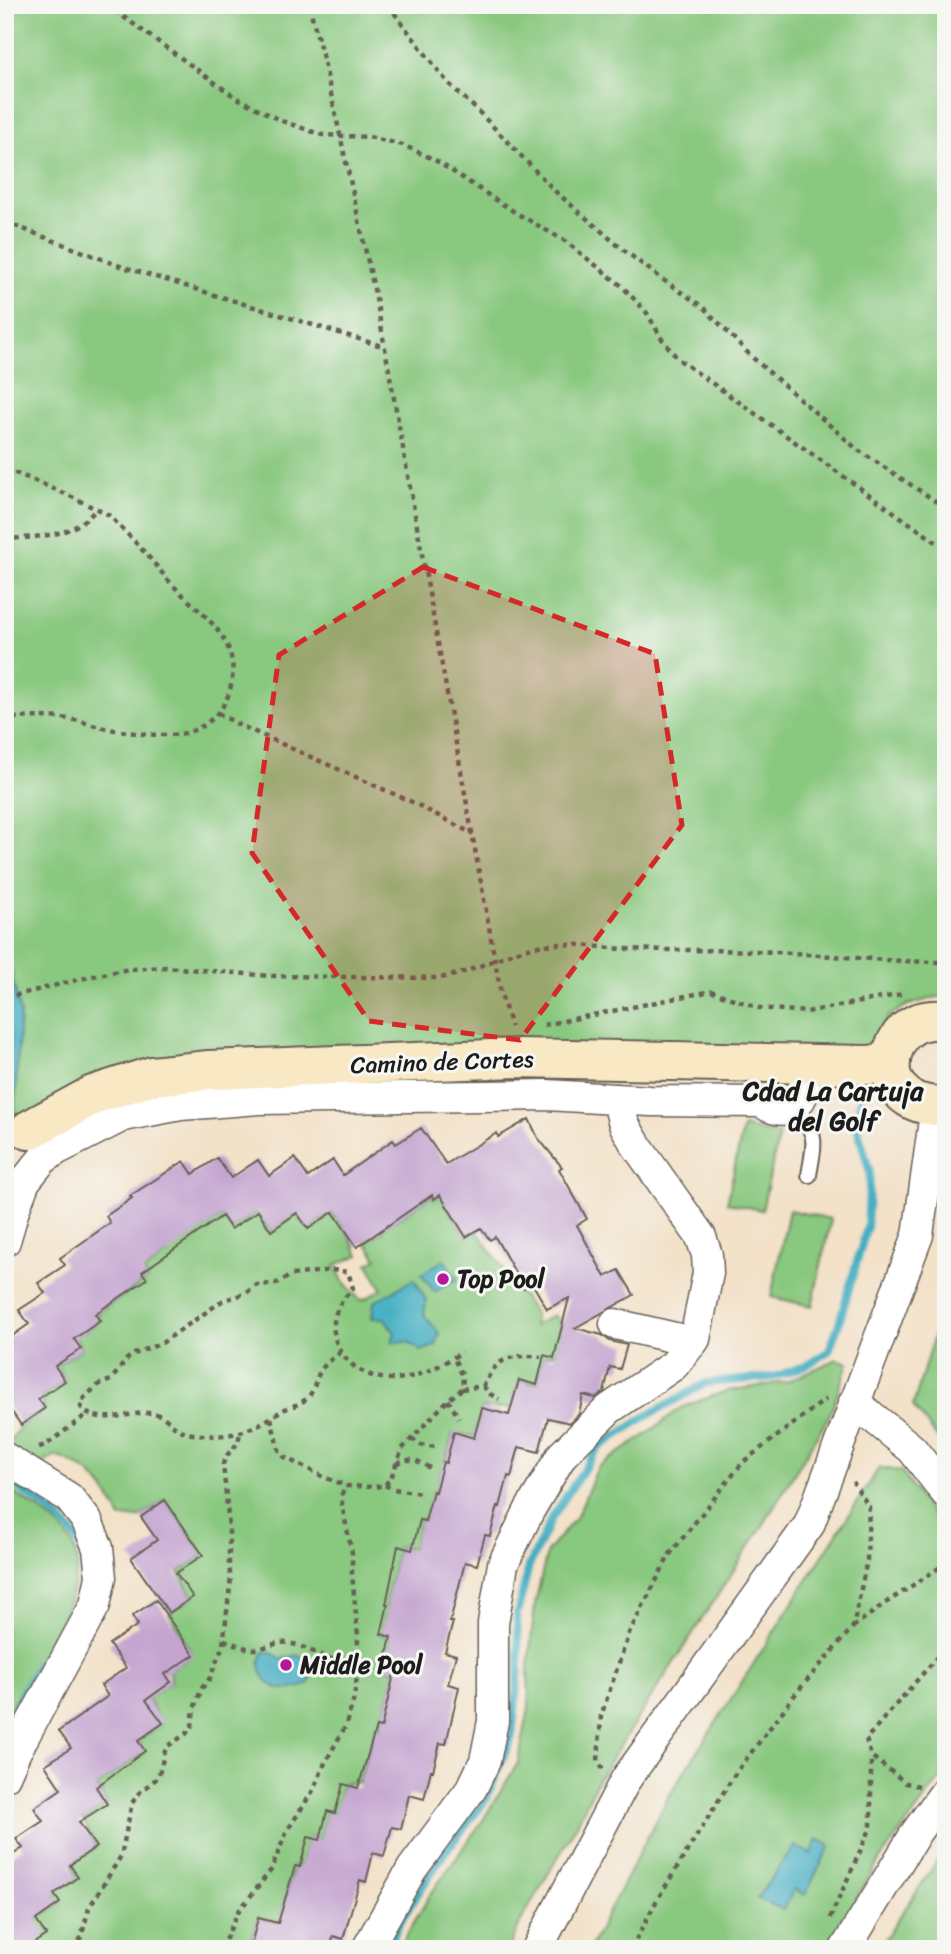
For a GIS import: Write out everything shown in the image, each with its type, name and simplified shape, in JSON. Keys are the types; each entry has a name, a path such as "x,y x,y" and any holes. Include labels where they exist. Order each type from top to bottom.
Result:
{"street":[{"path":"537,1949 626,1779 810,1525 918,1235 941,1107 909,1099 894,1083 891,1063 895,1044 909,1028 930,1019 946,1020"},
{"name":"Camino de Cortes","path":"17,1130 93,1095 152,1076 526,1043 802,1081 868,1065 891,1063"},
{"path":"5,1241 13,1210 25,1181 43,1160 58,1149 123,1116 181,1105 259,1099 547,1095 762,1102 776,1110 785,1110 802,1081"},
{"path":"367,1949 412,1868 467,1797 485,1761 493,1721 493,1623 503,1564 529,1511 562,1455 609,1409 674,1365 695,1339 708,1273 707,1255 701,1237 636,1145 624,1124 617,1099"},
{"path":"615,1324 693,1342"},
{"path":"854,1402 912,1449 946,1493"},
{"path":"5,1776 95,1605 101,1577 99,1548 87,1521 69,1498 13,1463"},
{"path":"845,1949 917,1832 934,1781"}],"lane":[{"path":"802,1081 814,1144 809,1175"}],"path":[{"path":"107,5 235,97 282,121 323,135 369,137 403,145 435,160 565,241 622,286 648,313 662,339 678,359 946,549"},
{"path":"309,5 324,62 385,347 502,994 526,1043 579,1017 711,991 759,1008 807,1012 908,993"},
{"path":"388,5 447,82 556,192 631,256 703,307 753,358 858,450 946,508"},
{"path":"5,222 120,266 385,347"},
{"path":"5,469 107,513 171,583 214,624 228,646 232,664 232,682 226,701 207,723 191,731 172,735 100,727 61,718 5,718"},
{"path":"5,539 30,538 74,528 88,520 96,509"},
{"path":"218,713 239,725 412,802 473,834"},
{"path":"5,998 93,976 130,969 166,967 270,976 439,978 455,976 518,951 545,945 570,944 624,949 704,949 946,962"},
{"path":"341,1352 321,1369 307,1398 300,1404 240,1433 225,1436 185,1432 176,1428 162,1414 136,1413 99,1417 87,1413 81,1407 82,1400 98,1385 111,1380 134,1354 162,1343 222,1301 246,1293 257,1285 275,1284 292,1275 332,1270 348,1272 353,1288 337,1311 334,1324 336,1340 350,1365 362,1372 377,1378 394,1379 419,1375 462,1352"},
{"path":"483,1386 496,1366 509,1359 526,1354 541,1357"},
{"path":"453,1357 463,1376 462,1389"},
{"path":"385,1485 391,1478 402,1449 449,1400 462,1389 483,1386"},
{"path":"483,1386 499,1399"},
{"path":"618,1794 598,1761 601,1716 629,1633 670,1554 743,1462 829,1397 854,1402"},
{"path":"449,1400 459,1418"},
{"path":"13,1463 46,1445 87,1413"},
{"path":"271,1418 278,1448 284,1457 324,1478 346,1486 385,1485 398,1491 422,1494"},
{"path":"73,1949 81,1938 89,1908 121,1856 132,1803 139,1793 156,1779 168,1746 190,1730 198,1698 219,1657 224,1640 231,1578 223,1464 226,1456 236,1447 240,1433"},
{"path":"412,1438 416,1444 439,1445"},
{"path":"835,1456 869,1507 867,1560 853,1627"},
{"path":"397,1463 415,1459 430,1468"},
{"path":"221,1949 238,1912 271,1870 287,1831 314,1789 345,1727 353,1702 357,1678 358,1636 352,1553 342,1505 342,1494 346,1486"},
{"path":"631,1949 657,1900 735,1774 797,1692 853,1627 939,1568 946,1567"},
{"path":"224,1640 248,1649 289,1643 325,1657 358,1661"},
{"path":"827,1924 871,1827 871,1756 866,1739 939,1655 946,1641"},
{"path":"871,1756 905,1783 919,1786 934,1781 946,1746"}],"highlighted area":[{"path":"423,567 655,654 682,825 520,1040 369,1021 252,853 279,655"}],"green space":[{"path":"5,5 946,5 946,997 908,1005 889,1016 872,1042 851,1051 163,1063 5,1122"},
{"path":"743,1127 779,1135 762,1210 727,1203"},
{"path":"454,1185 447,1206 466,1237 477,1231 535,1314 534,1326 553,1315 563,1325 556,1353 544,1355 537,1383 519,1380 511,1408 482,1408 475,1436 453,1433 426,1520 420,1520 413,1548 398,1546 381,1634 391,1639 384,1667 395,1671 381,1728 376,1727 359,1782 343,1784 336,1813 327,1812 320,1840 309,1837 301,1865 294,1866 279,1922 258,1918 249,1949 25,1949 36,1920 60,1904 54,1894 78,1877 72,1863 96,1847 83,1820 107,1804 97,1786 144,1752 139,1740 162,1724 147,1699 171,1682 169,1671 193,1655 169,1613 193,1597 179,1572 203,1555 165,1500 141,1517 121,1518 102,1487 78,1466 55,1456 36,1468 5,1449 21,1425 45,1409 41,1397 65,1381 57,1365 81,1349 76,1337 100,1321 98,1313 147,1279 144,1271 168,1251 222,1216 231,1229 256,1213 271,1231 295,1214 308,1229 332,1213 347,1232 359,1255 335,1265 343,1281 360,1300 382,1289 368,1264 377,1259 366,1242 431,1196 435,1199"},
{"path":"789,1210 831,1219 812,1306 771,1297"},
{"path":"946,1294 946,1449 913,1406"},
{"path":"837,1359 848,1363 830,1414 767,1519 597,1781 577,1824 521,1921 509,1949 398,1949 430,1895 483,1820 518,1763 529,1709 528,1669 535,1604 547,1552 577,1516 598,1467 682,1407 727,1391 786,1382"},
{"path":"879,1468 901,1471 946,1535 946,1771 881,1858 826,1949 589,1949 670,1794"},
{"path":"5,1487 47,1515 62,1529 72,1543 77,1564 74,1585 58,1624 5,1717"},
{"path":"946,1848 946,1949 878,1949"}],"water":[{"path":"5,943 20,1013 14,1122 5,1122"},
{"path":"444,1260 457,1279 435,1292 421,1274"},
{"path":"414,1279 426,1300 424,1315 439,1333 436,1345 422,1351 408,1342 392,1342 395,1333 384,1318 372,1318 374,1302"},
{"path":"264,1652 271,1652 281,1659 297,1655 311,1660 313,1670 308,1685 286,1689 273,1686 262,1673 260,1663"},
{"path":"818,1839 830,1846 805,1895 794,1889 784,1910 757,1898 795,1846 811,1854"}],"building":[{"path":"529,1119 538,1138 562,1167 559,1169 587,1219 577,1225 605,1277 619,1270 634,1295 575,1328 627,1345 620,1369 610,1367 604,1392 595,1398 583,1395 579,1414 570,1423 548,1418 539,1452 519,1447 490,1536 485,1535 477,1565 465,1562 450,1622 453,1622 445,1652 456,1655 448,1684 459,1687 446,1744 440,1743 424,1799 409,1795 401,1829 392,1827 384,1856 373,1853 366,1882 360,1880 343,1939 333,1936 331,1949 250,1949 258,1918 278,1923 295,1866 300,1867 308,1837 320,1840 327,1811 335,1813 343,1784 358,1788 376,1727 381,1728 395,1670 384,1667 391,1637 381,1634 398,1546 412,1550 420,1520 425,1521 443,1462 446,1463 454,1432 474,1438 482,1408 509,1415 519,1380 537,1385 544,1355 554,1358 569,1298 547,1309 532,1283 524,1288 495,1237 490,1240 481,1228 466,1237 440,1195 434,1199 432,1195 357,1247 333,1212 308,1229 297,1213 271,1231 258,1211 231,1229 222,1216 142,1272 147,1279 95,1314 100,1321 74,1339 81,1349 55,1366 65,1381 38,1399 45,1408 21,1425 5,1402 5,1341 29,1324 19,1310 45,1293 38,1283 65,1265 60,1258 110,1223 106,1216 132,1198 130,1196 184,1161 193,1174 217,1158 231,1178 258,1160 269,1176 295,1158 308,1177 333,1160 343,1175 393,1140 396,1144 421,1128 446,1164 497,1133 498,1137"},
{"path":"165,1500 203,1555 176,1573 193,1597 169,1613 131,1558 157,1540 141,1517"},
{"path":"156,1600 194,1655 165,1674 171,1682 146,1700 163,1723 138,1741 145,1751 96,1787 107,1804 79,1822 96,1847 70,1865 78,1877 54,1894 60,1903 36,1920 46,1935 25,1949 5,1949 5,1860 23,1848 16,1839 43,1821 34,1808 61,1789 45,1765 71,1748 59,1731 108,1696 101,1685 126,1668 109,1644 138,1625 132,1616"}],"waterway":[{"path":"386,1949 442,1856 487,1798 512,1736 519,1668 517,1614 529,1566 551,1519 598,1448 645,1417 706,1383 774,1377 807,1365 829,1351 867,1227 870,1173 857,1126 862,1085"},
{"path":"5,1479 43,1505 68,1528 83,1556 85,1575 73,1612 29,1681 5,1729"}],"place":[{"name":"Top Pool","path":"443,1279"},
{"name":"Middle Pool","path":"286,1665"}],"district":[{"name":"Cdad La Cartuja del Golf","path":"833,1106"}]}
